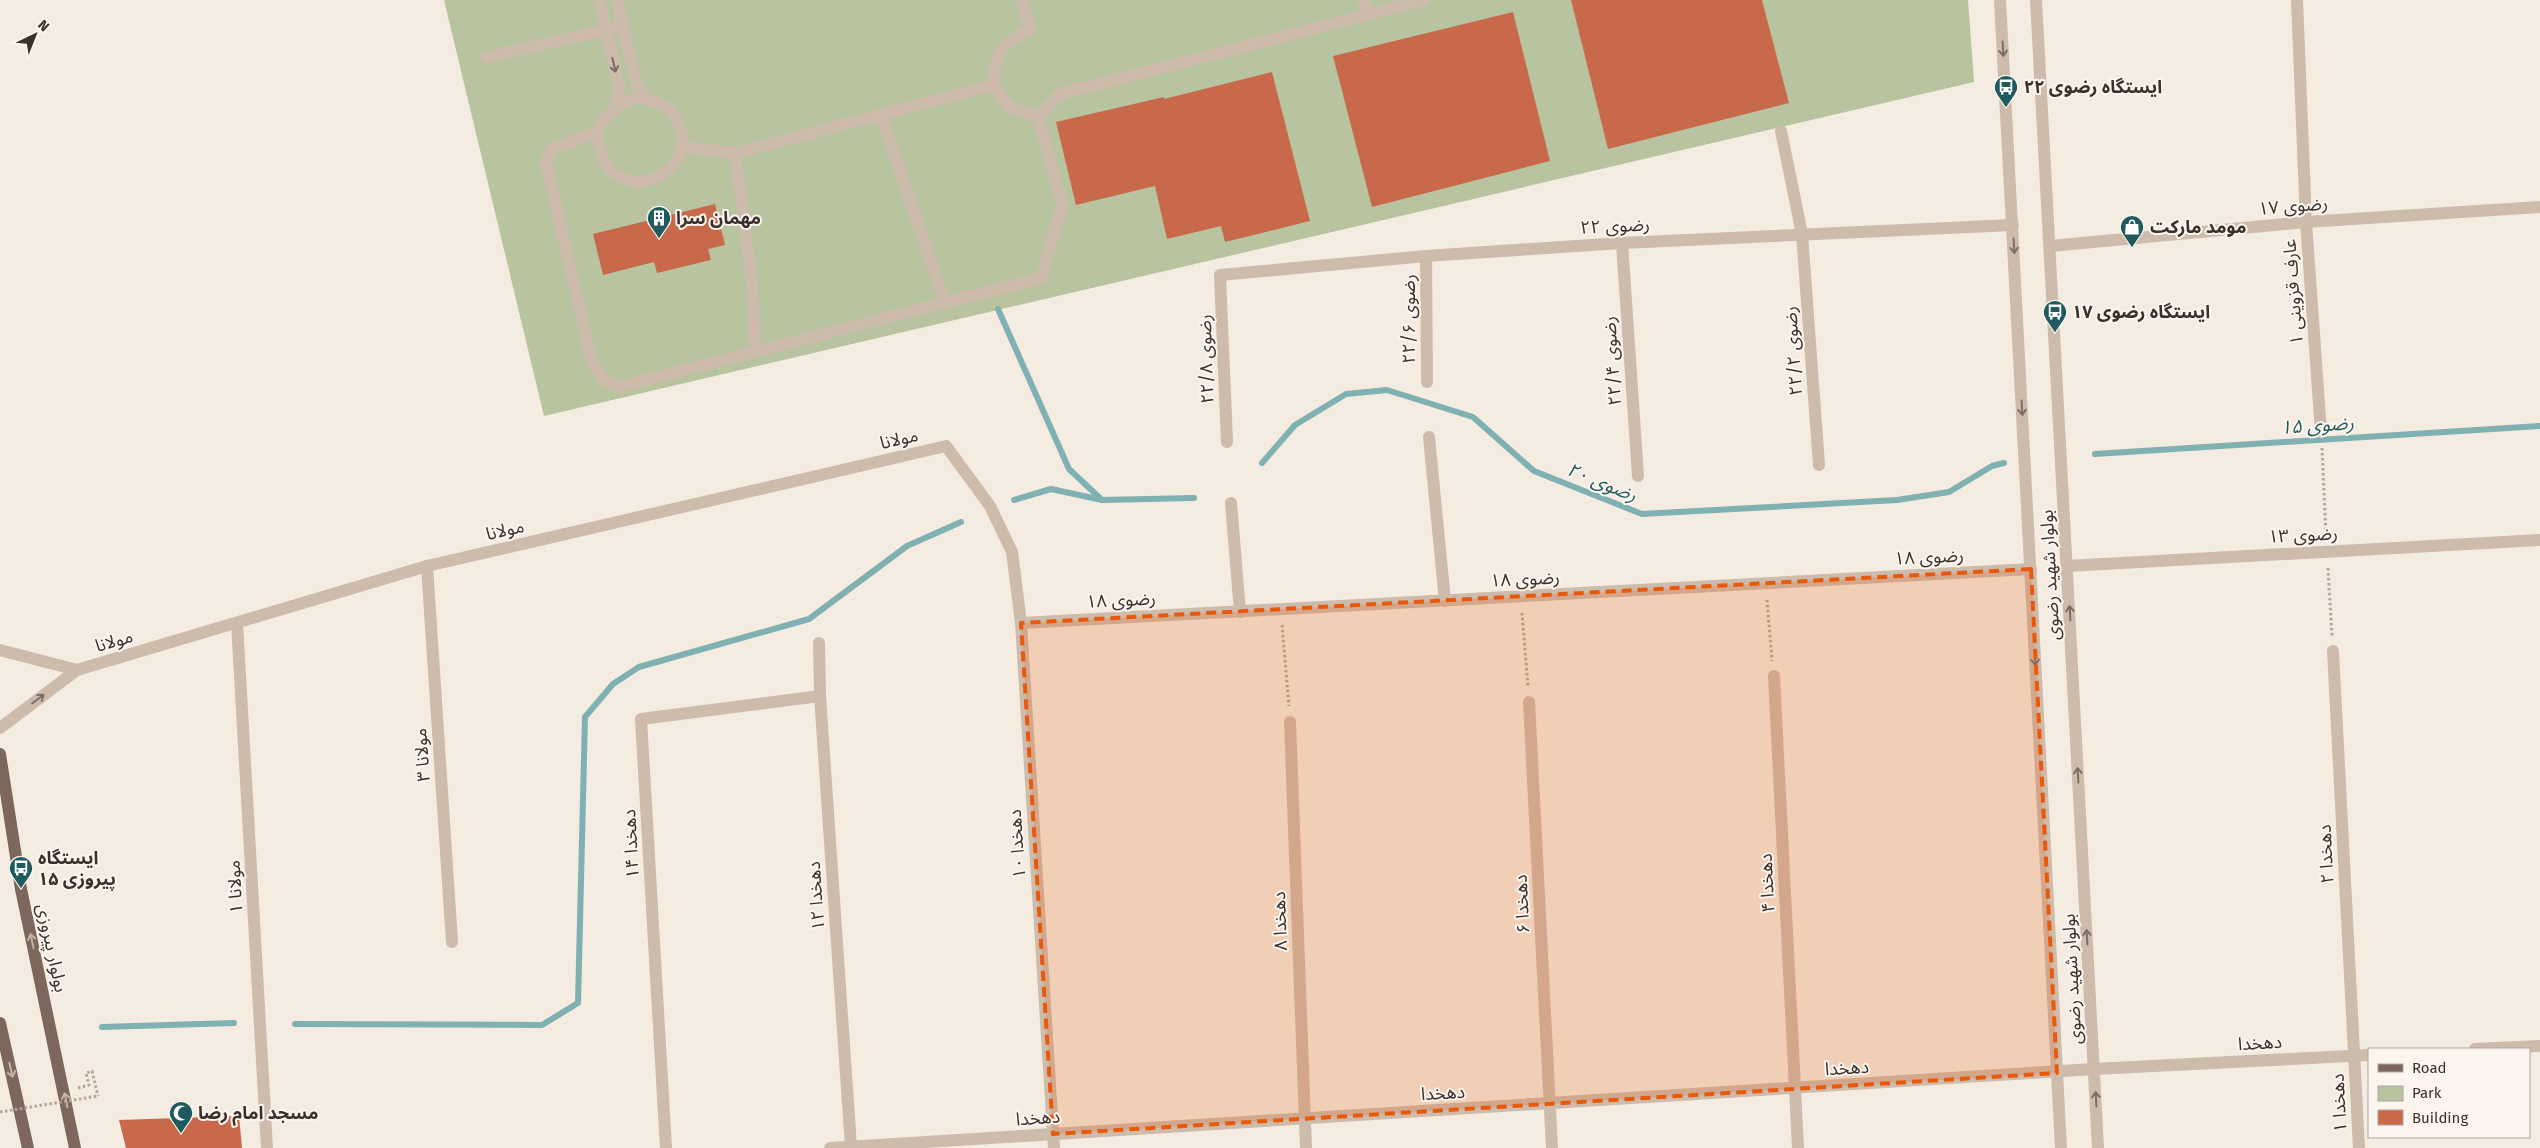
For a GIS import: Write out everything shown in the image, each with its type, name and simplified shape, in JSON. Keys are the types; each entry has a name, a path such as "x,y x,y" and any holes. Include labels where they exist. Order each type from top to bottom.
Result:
{"main road":[{"name":"بولوار پیروزی","path":"0,754 21,889 75,1148"},
{"path":"0,1022 28,1148"}],"street":[{"path":"599,0 619,87 616,106"},
{"path":"617,0 636,83 647,99"},
{"path":"1022,0 1030,30 1008,41 995,61 993,85 1009,107 1038,117"},
{"path":"1363,0 1367,14"},
{"path":"1038,117 1060,94 1424,0"},
{"name":"بولوار شهید رضوی","path":"2000,0 2061,1148"},
{"name":"بولوار شهید رضوی","path":"2036,0 2098,1148"},
{"name":"عارف قزوینی ۱","path":"2297,0 2306,222 2321,432"},
{"path":"487,57 623,26"},
{"path":"681,147 735,153 993,85"},
{"path":"596,133 606,164 614,172 633,181 650,180 664,174 672,166 681,147 680,125 674,116 658,102 647,99 626,101 608,113 596,133 553,148 546,162 592,363 604,380 618,387 1041,278 1062,205 1038,117"},
{"path":"881,115 945,303"},
{"name":"رضوی ۲۲/۲","path":"1781,131 1802,234 1819,465"},
{"path":"735,153 752,284 755,352"},
{"name":"رضوی ۱۷","path":"2050,246 2306,222 2540,207"},
{"name":"رضوی ۲۲","path":"1220,275 1426,256 1622,243 2013,225"},
{"name":"رضوی ۲۲/۴","path":"1622,243 1638,476"},
{"name":"رضوی ۲۲/۶","path":"1426,256 1427,382"},
{"name":"رضوی ۲۲/۸","path":"1220,275 1227,442"},
{"path":"1429,437 1445,601"},
{"name":"دهخدا ۱۰","path":"946,446 990,506 1012,552 1021,623 1054,1148"},
{"name":"مولانا","path":"77,670 427,566 946,446"},
{"path":"1231,503 1240,612"},
{"name":"رضوی ۱۳","path":"2067,566 2540,540"},
{"name":"مولانا ۳","path":"427,566 452,942"},
{"name":"رضوی ۱۸","path":"1021,623 2031,569"},
{"name":"مولانا ۱","path":"237,623 267,1148"},
{"name":"دهخدا ۱۲","path":"820,643 820,696 850,1147"},
{"path":"0,650 77,670"},
{"name":"دهخدا ۲","path":"2333,651 2355,1055"},
{"path":"0,728 77,670"},
{"name":"دهخدا ۴","path":"1774,676 1798,1148"},
{"name":"دهخدا ۱۴","path":"666,1148 641,719 820,696"},
{"name":"دهخدا ۶","path":"1529,702 1552,1148"},
{"name":"دهخدا ۸","path":"1290,722 1306,1148"},
{"path":"2497,1048 2540,1046"},
{"name":"دهخدا ۱","path":"2355,1055 2359,1148"},
{"name":"دهخدا","path":"830,1148 2057,1073 2094,1069 2368,1055"}],"path":[{"path":"1765,584 1774,676"},
{"path":"1521,597 1529,702"},
{"path":"1281,609 1290,722"},
{"path":"0,1112 98,1096 92,1071 86,1073 89,1085"}],"highlighted area":[{"path":"2031,569 2057,1073 1053,1134 1021,623"}],"green space":[{"path":"444,0 1968,0 1974,82 544,416"}],"building":[{"path":"1571,0 1762,0 1789,103 1608,149"},
{"path":"1513,12 1550,161 1372,207 1333,56"},
{"path":"1272,72 1310,221 1225,242 1221,226 1167,239 1155,186 1076,205 1056,122 1164,97 1164,99"},
{"name":"مهمان سرا","path":"715,204 725,245 708,249 711,260 657,273 654,262 603,275 593,234"},
{"name":"مسجد امام رضا","path":"239,1116 242,1148 126,1148 119,1120"}],"waterway":[{"path":"998,309 1069,469 1102,500"},
{"name":"رضوی ۲۰","path":"1262,463 1295,425 1346,394 1387,390 1473,417 1534,471 1642,514 1897,500 1949,492 1992,466 2004,463"},
{"name":"رضوی ۱۵","path":"2095,454 2540,426"},
{"path":"1014,500 1051,489 1102,500 1194,498"},
{"path":"295,1024 542,1025 578,1003 585,717 613,684 639,667 809,619 907,546 961,522"},
{"path":"102,1027 234,1023"}],"place":[{"name":"ایستگاه رضوی ۲۲","path":"2006,108"},
{"name":"مهمان سرا","path":"659,239"},
{"name":"مومد مارکت","path":"2132,248"},
{"name":"ایستگاه رضوی ۱۷","path":"2055,333"},
{"name":"ایستگاه پیروزی ۱۵","path":"21,889"},
{"name":"مسجد امام رضا","path":"181,1134"}]}
